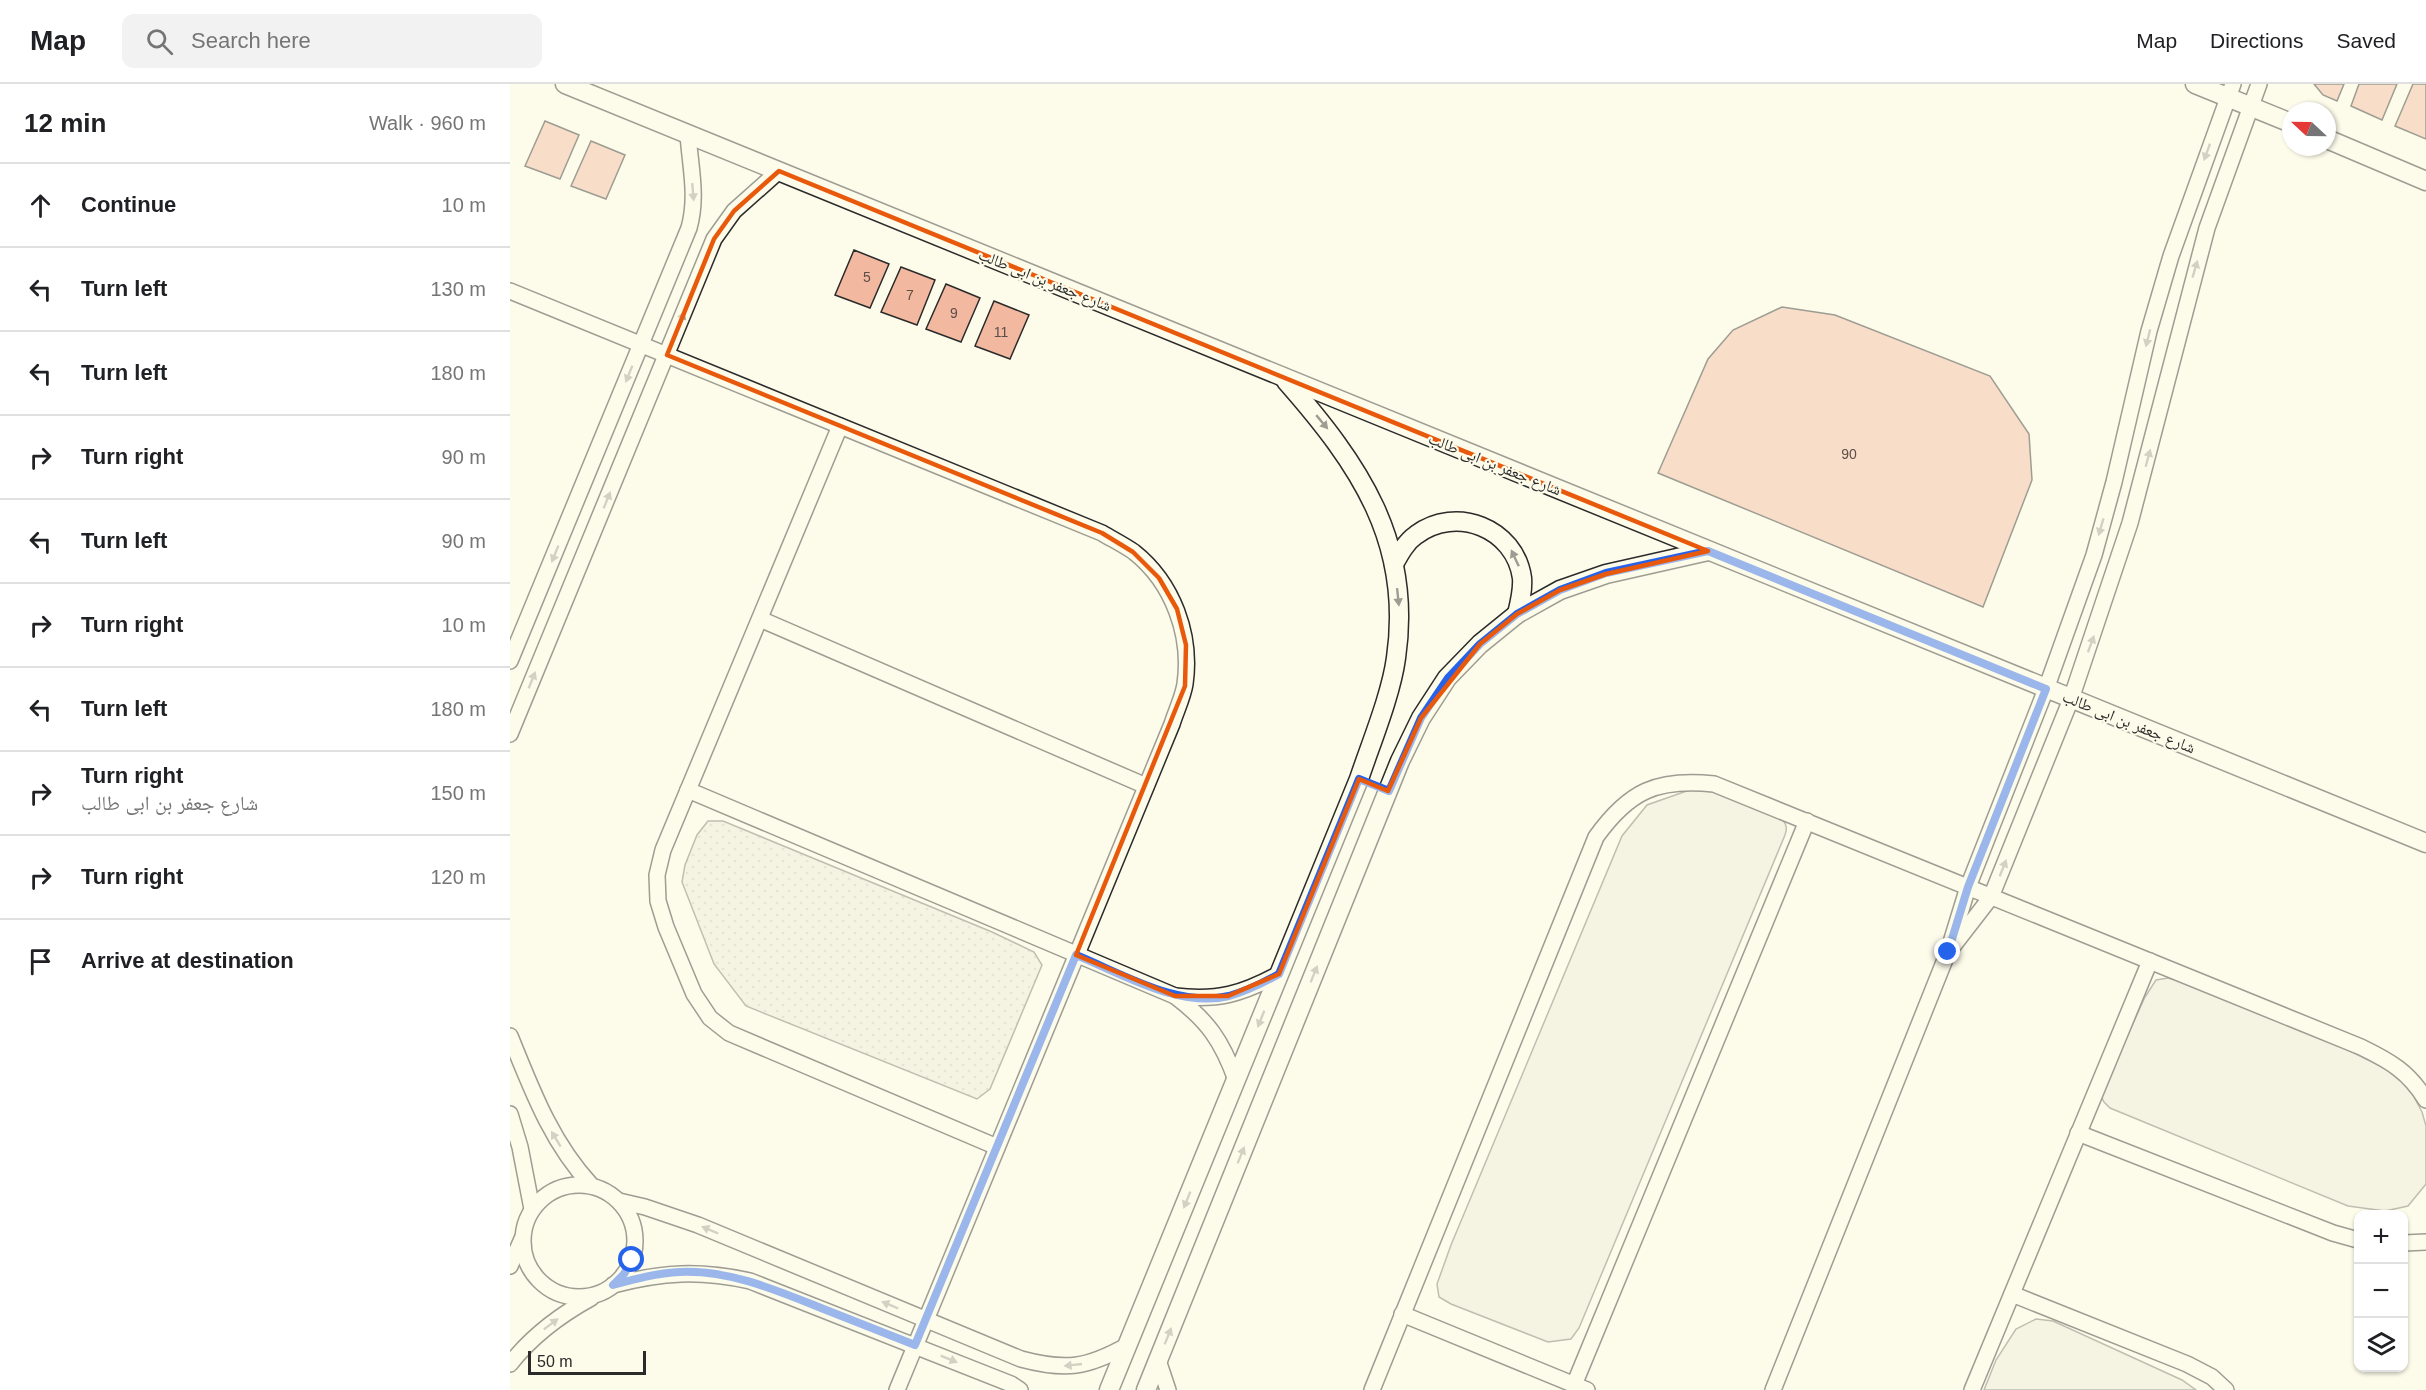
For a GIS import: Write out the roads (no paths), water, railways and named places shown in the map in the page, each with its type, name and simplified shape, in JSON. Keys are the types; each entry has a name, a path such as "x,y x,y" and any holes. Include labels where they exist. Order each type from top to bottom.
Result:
{"street":[{"name":"شارع جعفر بن ابى طالب","path":"565,84 2426,843"},
{"path":"2195,84 2230,91 2250,105 2282,119"},
{"path":"1948,952 1991,897 2071,699 2130,524 2207,228 2259,84"},
{"path":"1773,1390 1948,952 1968,887 2046,689 2094,555 2171,256 2230,91"},
{"path":"510,661 641,345 694,210 695,191 688,134"},
{"path":"2336,143 2426,181"},
{"path":"510,734 714,239 734,211 779,171"},
{"path":"510,291 1101,533 1133,552 1159,578 1177,609 1186,645 1185,686 1172,724 897,1390"},
{"path":"1109,1390 1359,779 1396,659 1400,611 1394,564 1379,512 1354,465 1325,425 1283,378"},
{"path":"840,426 663,849 657,875 658,901 694,994 710,1018 729,1033 997,1147"},
{"path":"1394,564 1403,548 1415,535 1430,526 1456,521 1482,525 1497,534 1509,546 1518,562 1522,579 1517,614"},
{"path":"1146,1390 1389,791 1421,718 1448,678 1480,644 1517,614 1560,590 1606,573 1708,551"},
{"path":"760,619 1146,786"},
{"path":"1359,779 1389,791"},
{"path":"1372,1390 1592,845 1612,814 1634,797 1659,786 1687,781 1714,784 2150,961 2392,1061 2417,1085 2426,1100"},
{"path":"688,790 1175,996 1196,1011 1213,1030 1226,1052 1236,1080"},
{"path":"1402,1314 1581,1387 1807,821"},
{"path":"1972,1390 2150,961"},
{"path":"1175,996 1202,999 1228,996 1253,988 1279,974"},
{"path":"510,1036 551,1132 564,1153 591,1185"},
{"path":"510,1114 520,1147 532,1209"},
{"path":"2079,1133 2333,1233 2354,1238"},
{"path":"510,1266 532,1209 552,1191 564,1186 591,1185 619,1200 663,1212 698,1225 1022,1359 1048,1366 1076,1366 1103,1359 1128,1345"},
{"path":"510,1364 540,1332 606,1289 628,1267 635,1244 634,1228 619,1200"},
{"path":"522,1239 524,1255 530,1270 540,1282 553,1291 568,1296 584,1297 658,1275 681,1272 716,1274 750,1281 915,1345 1011,1384 1020,1390"},
{"path":"2408,1243 2426,1242"},
{"path":"2012,1294 2187,1364 2212,1377 2226,1390"},
{"path":"1158,1360 1168,1390"}]}
